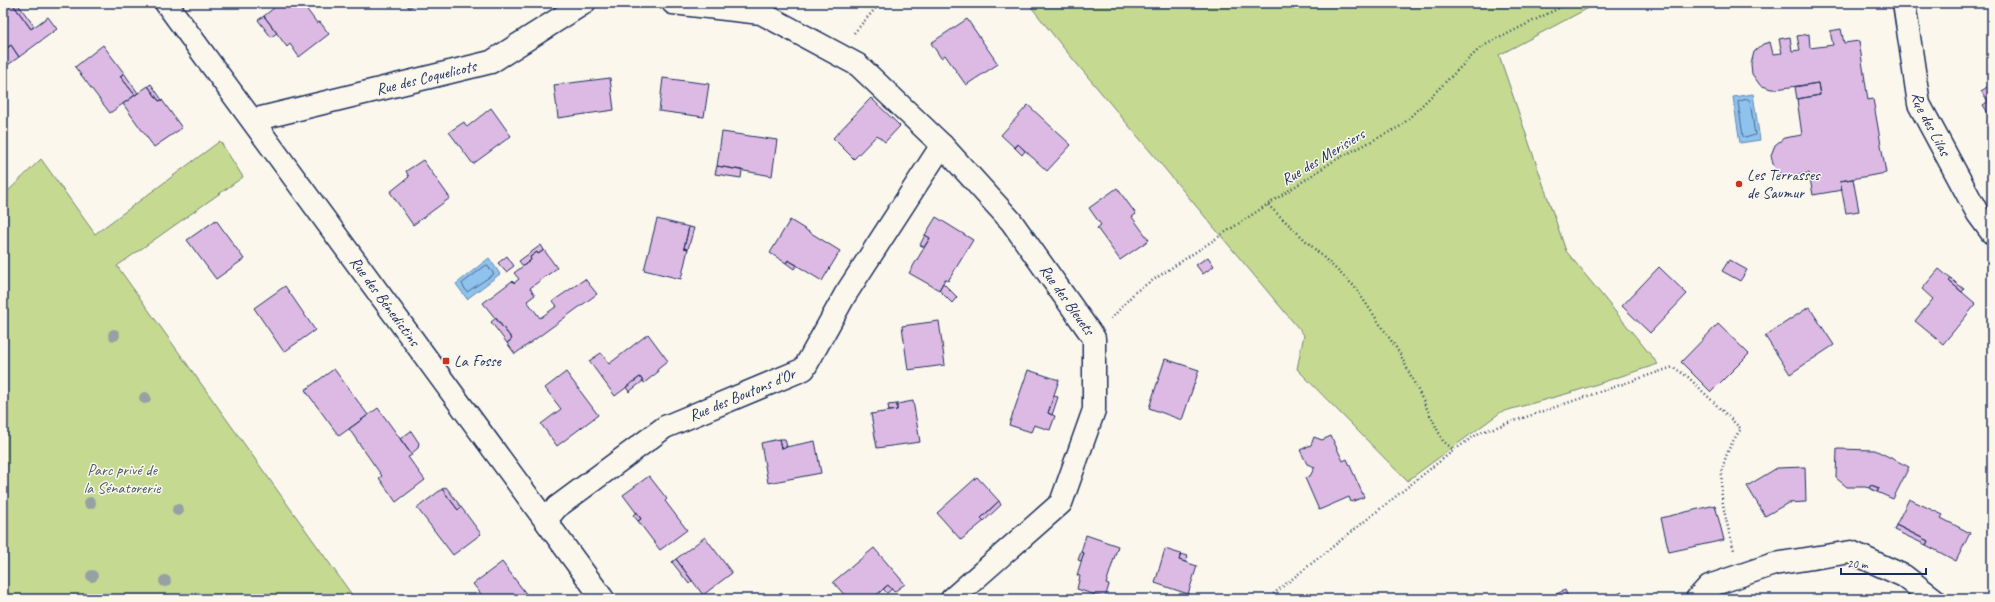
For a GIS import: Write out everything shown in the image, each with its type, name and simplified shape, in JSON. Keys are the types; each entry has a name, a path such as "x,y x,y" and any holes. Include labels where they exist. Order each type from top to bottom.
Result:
{"street":[{"name":"Rue des Bénedictins","path":"166,3 603,599"},
{"name":"Rue des Coquelicots","path":"253,120 491,62 584,3"},
{"path":"673,3 761,13 836,54"},
{"name":"Rue des Lilas","path":"1904,3 1920,104 1978,214 1992,233"},
{"name":"Rue des Bleuets","path":"836,54 858,65 942,145 1011,221 1094,338 1094,410 1061,503 952,599"},
{"name":"Rue des Boutons d'Or","path":"546,520 557,507 665,427 804,369 845,295 942,145"},
{"path":"1697,599 1710,586 1774,564 1851,552 1904,576 1934,599"}],"path":[{"path":"836,54 880,3"},
{"name":"Rue des Merisiers","path":"1094,338 1135,292 1335,160 1402,126 1481,47 1569,3"},
{"path":"1268,205 1354,286 1399,352 1443,441 1454,450"},
{"path":"1267,599 1454,450 1479,433 1673,367 1688,377 1741,429 1732,441 1721,472 1722,502 1741,575"}],"green space":[{"path":"1028,3 1598,3 1499,55 1566,251 1658,364 1573,392 1501,412 1407,481 1297,369 1304,335 1062,46"},
{"name":"Parc privé de la Sénatorerie","path":"220,141 243,177 117,266 355,599 3,599 3,196 41,159 95,234"}],"water":[{"path":"1753,94 1760,140 1740,143 1733,97"},
{"path":"489,258 500,274 467,299 456,284"}],"building":[{"path":"3,3 12,3 31,29 48,17 57,29 19,57 11,45 3,51"},
{"path":"12,3 17,3 34,26 31,29"},
{"path":"280,3 302,3 317,23 320,22 329,34 299,57 290,44 287,47 264,16"},
{"path":"406,3 416,3 409,8"},
{"path":"264,16 277,33 271,37 258,20"},
{"path":"967,19 998,64 966,85 945,55 941,58 931,43"},
{"path":"1841,29 1844,43 1859,41 1868,100 1873,99 1886,173 1840,181 1842,190 1813,195 1809,173 1788,176 1779,173 1773,164 1771,155 1775,145 1784,138 1802,135 1797,99 1820,95 1818,83 1771,89 1760,85 1752,74 1751,64 1754,52 1763,44 1770,42 1773,54 1782,53 1779,39 1790,37 1792,51 1800,50 1797,36 1809,34 1810,48 1833,45 1830,31"},
{"path":"11,45 19,57 5,67 3,64 3,51"},
{"path":"103,45 124,73 120,76 135,95 110,113 75,67"},
{"path":"124,73 138,93 135,95 120,76"},
{"path":"610,78 614,110 558,118 554,85"},
{"path":"663,78 709,84 704,117 659,111"},
{"path":"1818,83 1820,95 1797,99 1795,87"},
{"path":"151,84 162,100 159,101 148,86"},
{"path":"1992,84 1992,99 1988,101 1981,91"},
{"path":"148,86 159,101 162,100 182,128 154,147 123,104"},
{"path":"871,98 900,126 885,142 877,135 854,159 833,138"},
{"path":"1992,99 1992,119 1983,105"},
{"path":"1028,105 1071,145 1047,171 1018,144 1015,148 1001,135"},
{"path":"491,108 511,136 473,164 449,132 464,122 467,127"},
{"path":"722,132 777,140 772,176 717,166"},
{"path":"1018,144 1025,151 1022,155 1015,148"},
{"path":"423,160 450,198 413,225 390,192 409,177 406,171"},
{"path":"717,166 742,170 741,178 715,174"},
{"path":"1853,179 1859,211 1846,213 1840,181"},
{"path":"1117,188 1136,214 1132,217 1149,240 1120,260 1097,228 1101,225 1089,208"},
{"path":"936,217 973,240 948,281 945,279 939,290 909,273 930,238 925,235"},
{"path":"657,219 689,227 684,248 688,249 681,279 644,270"},
{"path":"216,220 244,259 216,279 187,240"},
{"path":"790,220 840,251 822,281 788,260 786,263 770,253"},
{"path":"689,227 694,228 688,249 684,248"},
{"path":"925,235 930,238 924,247 920,245"},
{"path":"541,245 544,250 538,254 537,252 530,257 531,260 523,266 519,261"},
{"path":"544,250 557,268 530,288 535,295 527,301 540,318 557,306 553,301 585,279 597,294 515,354 507,343 512,339 483,303 512,281 514,283 519,279 514,273 531,260 530,257 537,252 538,254"},
{"path":"507,256 514,266 506,272 498,263"},
{"path":"1208,257 1214,266 1203,274 1196,265"},
{"path":"788,260 797,265 794,269 786,263"},
{"path":"1729,260 1747,270 1740,281 1722,271"},
{"path":"1659,267 1687,294 1650,333 1622,306"},
{"path":"1939,269 1951,279 1949,281 1976,304 1943,344 1915,321 1933,299 1922,289"},
{"path":"1951,279 1964,289 1962,292 1949,281"},
{"path":"943,283 957,297 952,303 939,290"},
{"path":"285,286 315,330 284,352 254,308"},
{"path":"1809,307 1834,345 1790,374 1765,336"},
{"path":"496,318 512,339 507,343 491,322"},
{"path":"939,321 945,365 908,370 902,326"},
{"path":"1718,324 1749,354 1711,392 1681,362"},
{"path":"648,334 668,361 657,370 658,372 644,383 640,377 615,396 589,361 601,353 609,364"},
{"path":"1165,359 1199,370 1182,420 1149,408"},
{"path":"334,369 368,415 339,436 305,390"},
{"path":"1028,370 1059,380 1048,413 1055,416 1050,430 1034,425 1031,432 1009,425"},
{"path":"566,372 598,415 557,446 541,424 561,409 545,388"},
{"path":"640,377 643,381 629,392 626,387"},
{"path":"1054,396 1058,397 1052,415 1048,413"},
{"path":"913,401 920,442 877,448 871,414 897,410 897,404"},
{"path":"897,404 897,410 889,411 888,405"},
{"path":"378,408 412,455 408,457 425,480 396,502 379,478 382,476 349,429"},
{"path":"411,431 419,443 418,448 411,454 400,439"},
{"path":"1331,436 1343,461 1347,459 1364,497 1351,502 1349,497 1319,510 1305,478 1310,476 1315,467 1307,464 1300,450 1311,445 1314,437 1322,440"},
{"path":"779,439 785,439 787,447 781,448"},
{"path":"779,439 781,448 815,441 821,473 768,483 761,443"},
{"path":"1837,449 1875,450 1909,467 1893,499 1877,492 1879,488 1871,485 1869,488 1847,487 1836,478"},
{"path":"1805,467 1806,502 1788,503 1765,516 1747,486 1777,468"},
{"path":"649,476 667,499 665,501 687,530 660,550 638,521 641,519 623,495"},
{"path":"977,477 999,501 981,518 984,521 961,540 937,513"},
{"path":"1871,485 1879,488 1877,492 1869,488"},
{"path":"446,487 461,507 458,510 442,489"},
{"path":"442,489 458,510 461,507 481,534 453,555 417,508"},
{"path":"1909,499 1943,515 1941,518 1970,533 1956,561 1926,545 1928,541 1896,525"},
{"path":"999,501 1001,505 984,521 981,518"},
{"path":"1715,505 1724,540 1669,552 1661,518"},
{"path":"637,512 641,519 638,521 633,515"},
{"path":"1896,525 1928,541 1926,545 1894,530"},
{"path":"1086,535 1118,546 1106,584 1109,585 1105,598 1077,589 1080,576 1077,575 1084,553 1081,552"},
{"path":"705,537 732,573 703,595 676,559"},
{"path":"874,548 905,584 894,592 888,585 872,599 848,599 833,582"},
{"path":"1165,549 1181,554 1179,560 1197,566 1188,594 1155,583"},
{"path":"1081,552 1084,553 1081,561 1078,560"},
{"path":"1181,554 1188,556 1186,562 1179,560"},
{"path":"676,559 692,581 689,584 672,562"},
{"path":"502,562 530,599 485,599 473,584"},
{"path":"888,585 892,589 887,593 883,589"},
{"path":"1565,590 1569,599 1546,599"},
{"path":"1622,592 1625,599 1608,599"}],"place":[{"name":"Les Terrasses de Saumur","path":"1739,184"},
{"name":"La Fosse","path":"446,361"}]}
